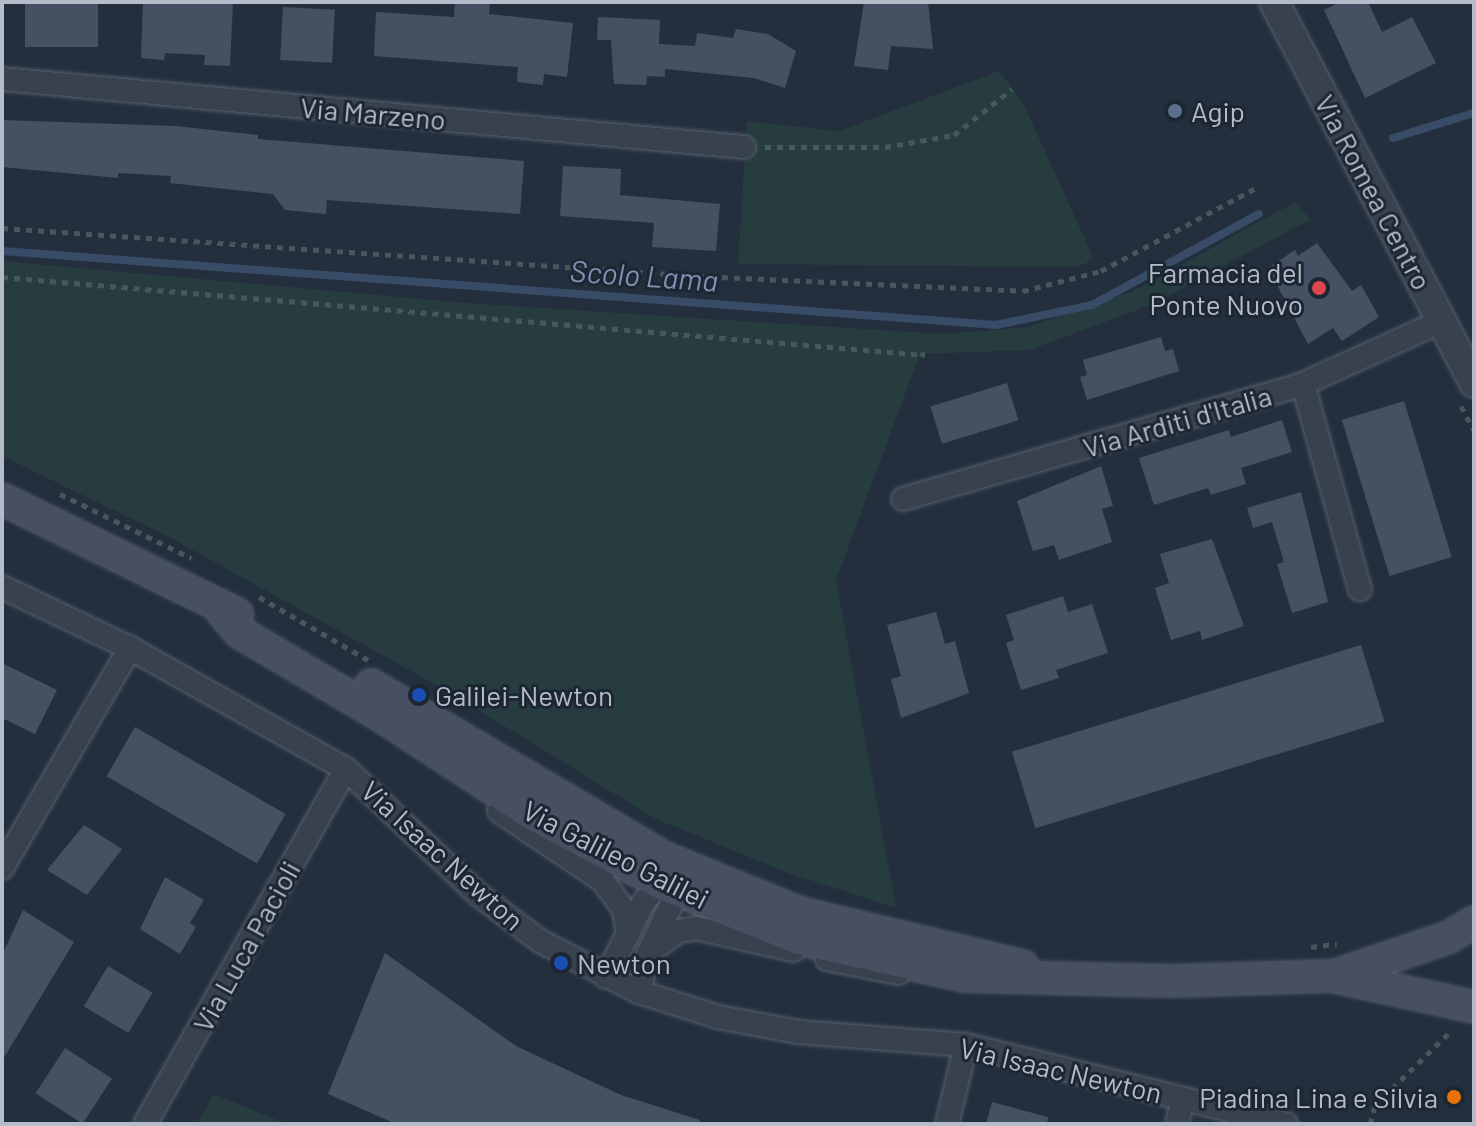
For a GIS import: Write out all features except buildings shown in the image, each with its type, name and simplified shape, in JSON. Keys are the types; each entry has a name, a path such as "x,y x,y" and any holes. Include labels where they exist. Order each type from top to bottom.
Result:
{"main road":[{"name":"Via Galileo Galilei","path":"2,499 220,609 266,627 665,858 800,913 1060,976"},
{"name":"Via Galileo Galilei","path":"220,609 239,632 380,715 530,813 664,885 799,939 932,972 1171,981 1332,976 1449,937 1474,922"},
{"name":"Via Galileo Galilei","path":"1332,976 1465,1017"}],"street":[{"name":"Via Romea Centro","path":"1274,2 1474,383"},
{"name":"Via Marzeno","path":"2,79 744,147"},
{"name":"Via Arditi d'Italia","path":"903,499 1303,384 1442,321"},
{"path":"1303,384 1360,589"},
{"name":"Via Isaac Newton","path":"2,587 130,648 346,769 479,895 540,941 639,992 718,1017 798,1032 966,1045 1286,1124"},
{"path":"2,868 130,648"},
{"path":"380,715 417,755 603,881 624,910 628,935"},
{"name":"Via Luca Pacioli","path":"145,1124 346,769"},
{"path":"551,794 567,816 657,869 671,905 649,952 639,992"},
{"path":"606,977 643,903 664,885 694,882 778,915 800,913"},
{"path":"649,952 679,931 696,928 727,931 866,970 932,972"},
{"path":"947,1124 966,1045"},
{"path":"1177,1124 1183,1099"}],"path":[{"path":"744,147 885,147 954,135 1012,89"},
{"path":"2,228 698,276 1023,291 1101,271 1254,189"},
{"path":"2,277 925,355 920,353"},
{"path":"58,493 197,562"},
{"path":"251,593 373,662"},
{"path":"1301,947 1346,942"},
{"path":"1370,1124 1375,1105 1465,1017"}],"green space":[{"path":"999,71 1023,103 1094,259 1078,267 738,264 747,121 839,131"},
{"path":"1295,202 1311,219 1153,304 1030,350 920,354 836,580 896,908 788,873 654,818 449,692 169,537 2,456 2,261 466,303 941,334 1028,327 1134,291"},
{"path":"214,1094 287,1124 197,1124"}],"waterway":[{"name":"Scolo Lama","path":"1393,138 1474,113"},
{"name":"Scolo Lama","path":"2,251 996,325 1092,305 1259,214"}],"place":[{"name":"Agip","path":"1175,111"},
{"name":"Farmacia del Ponte Nuovo","path":"1319,288"},
{"name":"Galilei-Newton","path":"419,695"},
{"name":"Newton","path":"561,963"},
{"name":"Piadina Lina e Silvia","path":"1454,1097"}]}
